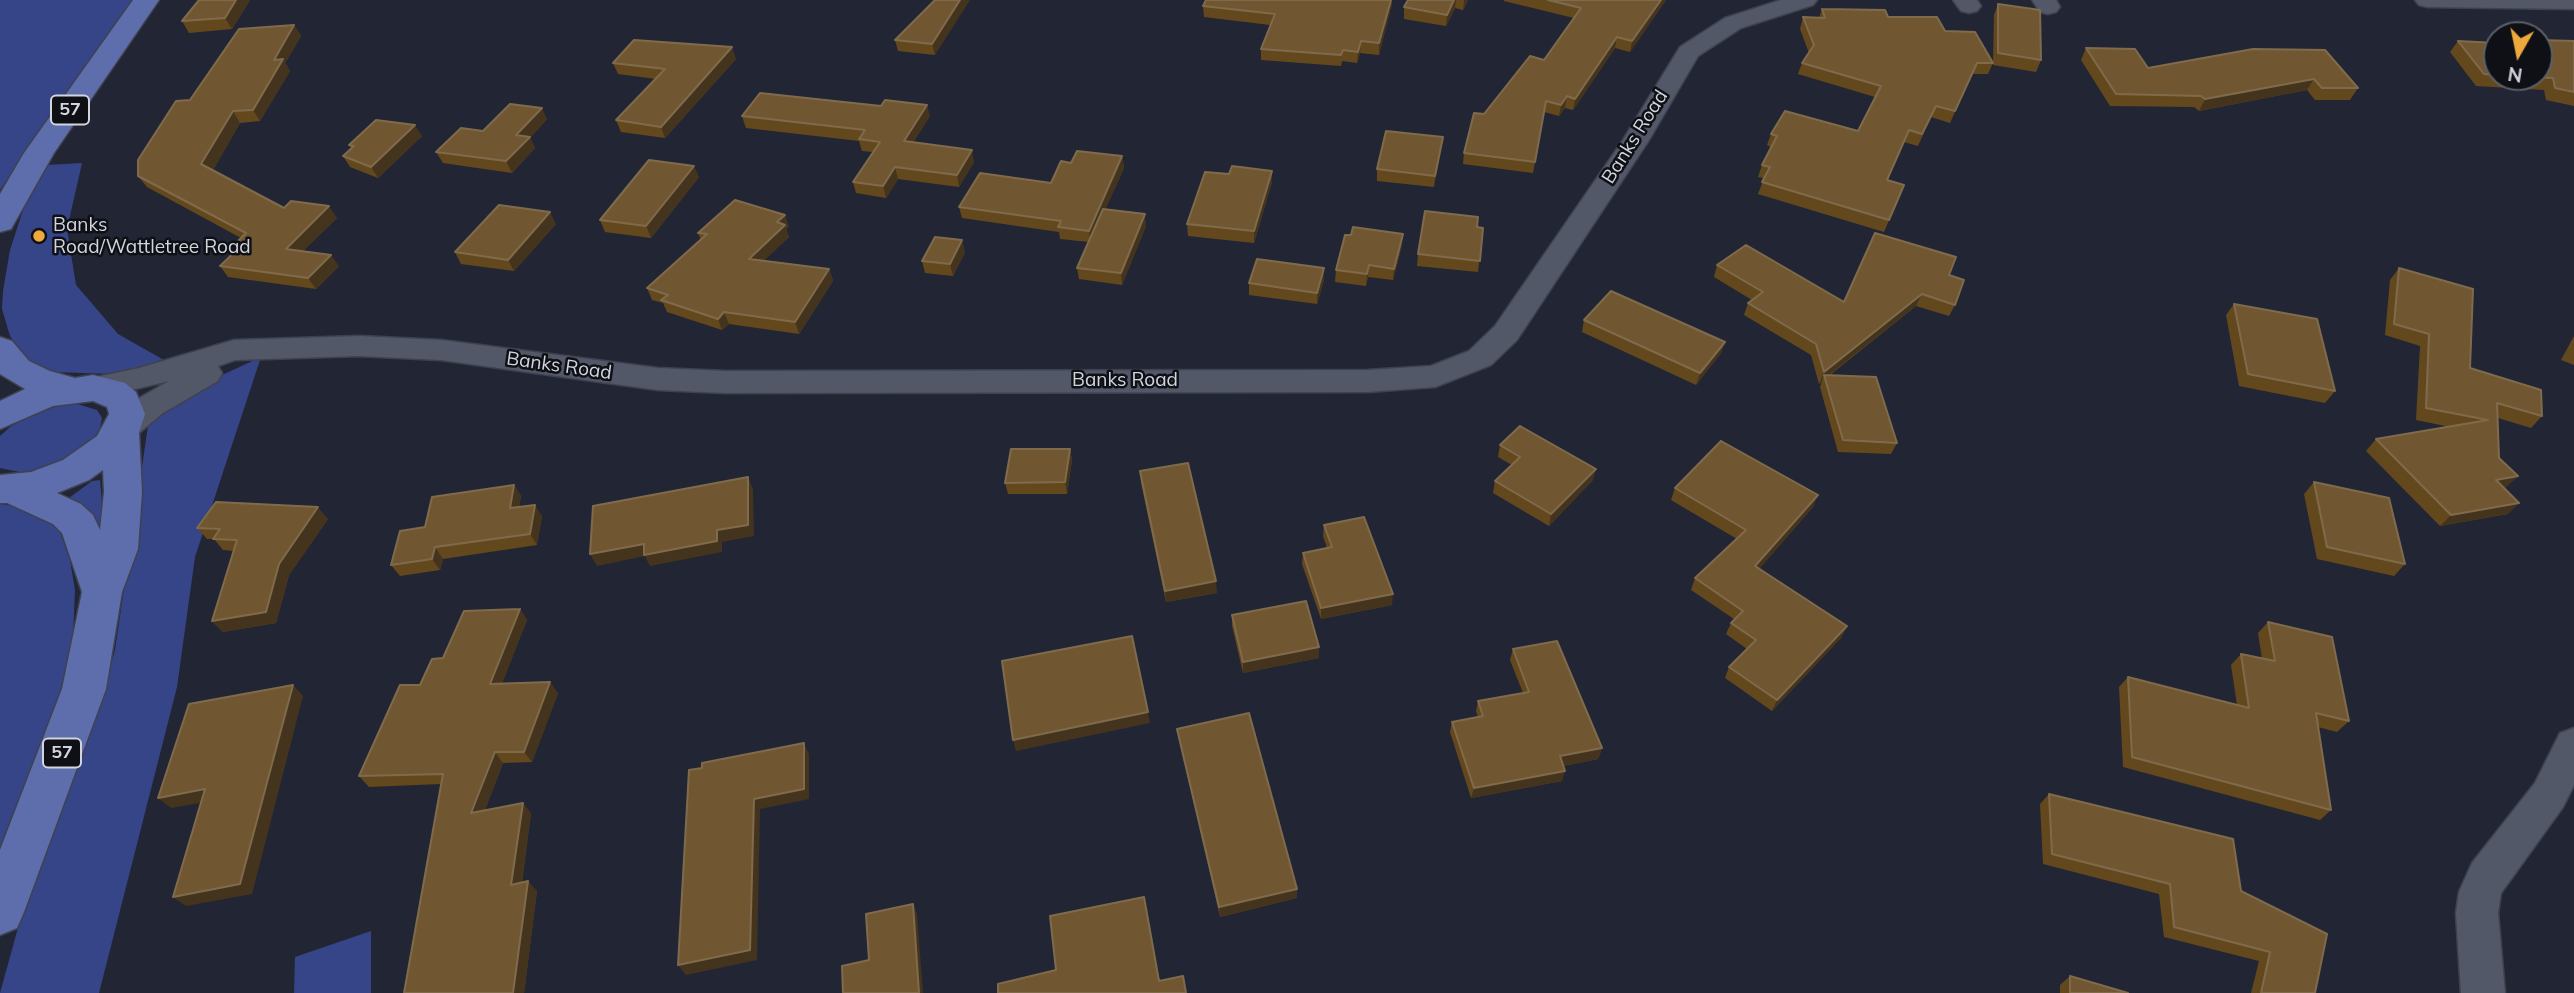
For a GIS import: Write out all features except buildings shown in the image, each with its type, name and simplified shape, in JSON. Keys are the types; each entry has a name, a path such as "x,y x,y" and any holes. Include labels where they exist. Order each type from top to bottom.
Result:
{"main road":[{"name":"57","path":"0,222 39,153 146,0"},
{"name":"57","path":"0,349 16,370 39,381 111,392 123,401 127,414 122,431 123,492 118,549 102,592 84,689 1,914"},
{"path":"0,416 23,403 82,388"},
{"name":"57","path":"7,489 45,483 76,470 95,458 122,431"},
{"name":"57","path":"7,489 67,514 79,526 102,592"}],"street":[{"name":"Banks Road","path":"82,388 140,379 216,354 249,348 416,348 658,379 725,382 1357,381 1435,376 1480,358 1506,333 1636,140 1689,52 1733,23 1805,0"},
{"path":"2427,0 2574,2"},
{"name":"Banks Road","path":"122,431 175,390 222,366 268,349"},
{"path":"2483,993 2477,913 2480,892 2487,877 2549,795 2574,745"}],"shaded area":[{"path":"0,0 134,0 0,190"},
{"path":"82,163 67,229 76,285 118,334 171,364 114,374 53,372 28,362 10,336 2,309 3,291 10,250 23,210 47,165"},
{"path":"261,357 195,557 177,687 99,993 0,993 26,899 115,650 148,426 154,416 181,394"},
{"path":"74,403 97,410 102,418 93,440 62,462 44,469 24,473 0,468 0,436 10,427 41,409"},
{"path":"100,480 103,515 100,533 93,516 69,498 92,481"},
{"path":"0,504 22,507 48,518 59,529 70,560 75,590 73,639 57,713 0,853"},
{"path":"371,931 371,993 294,993 295,957"}],"place":[{"name":"Banks Road/Wattletree Road","path":"39,236"}]}
